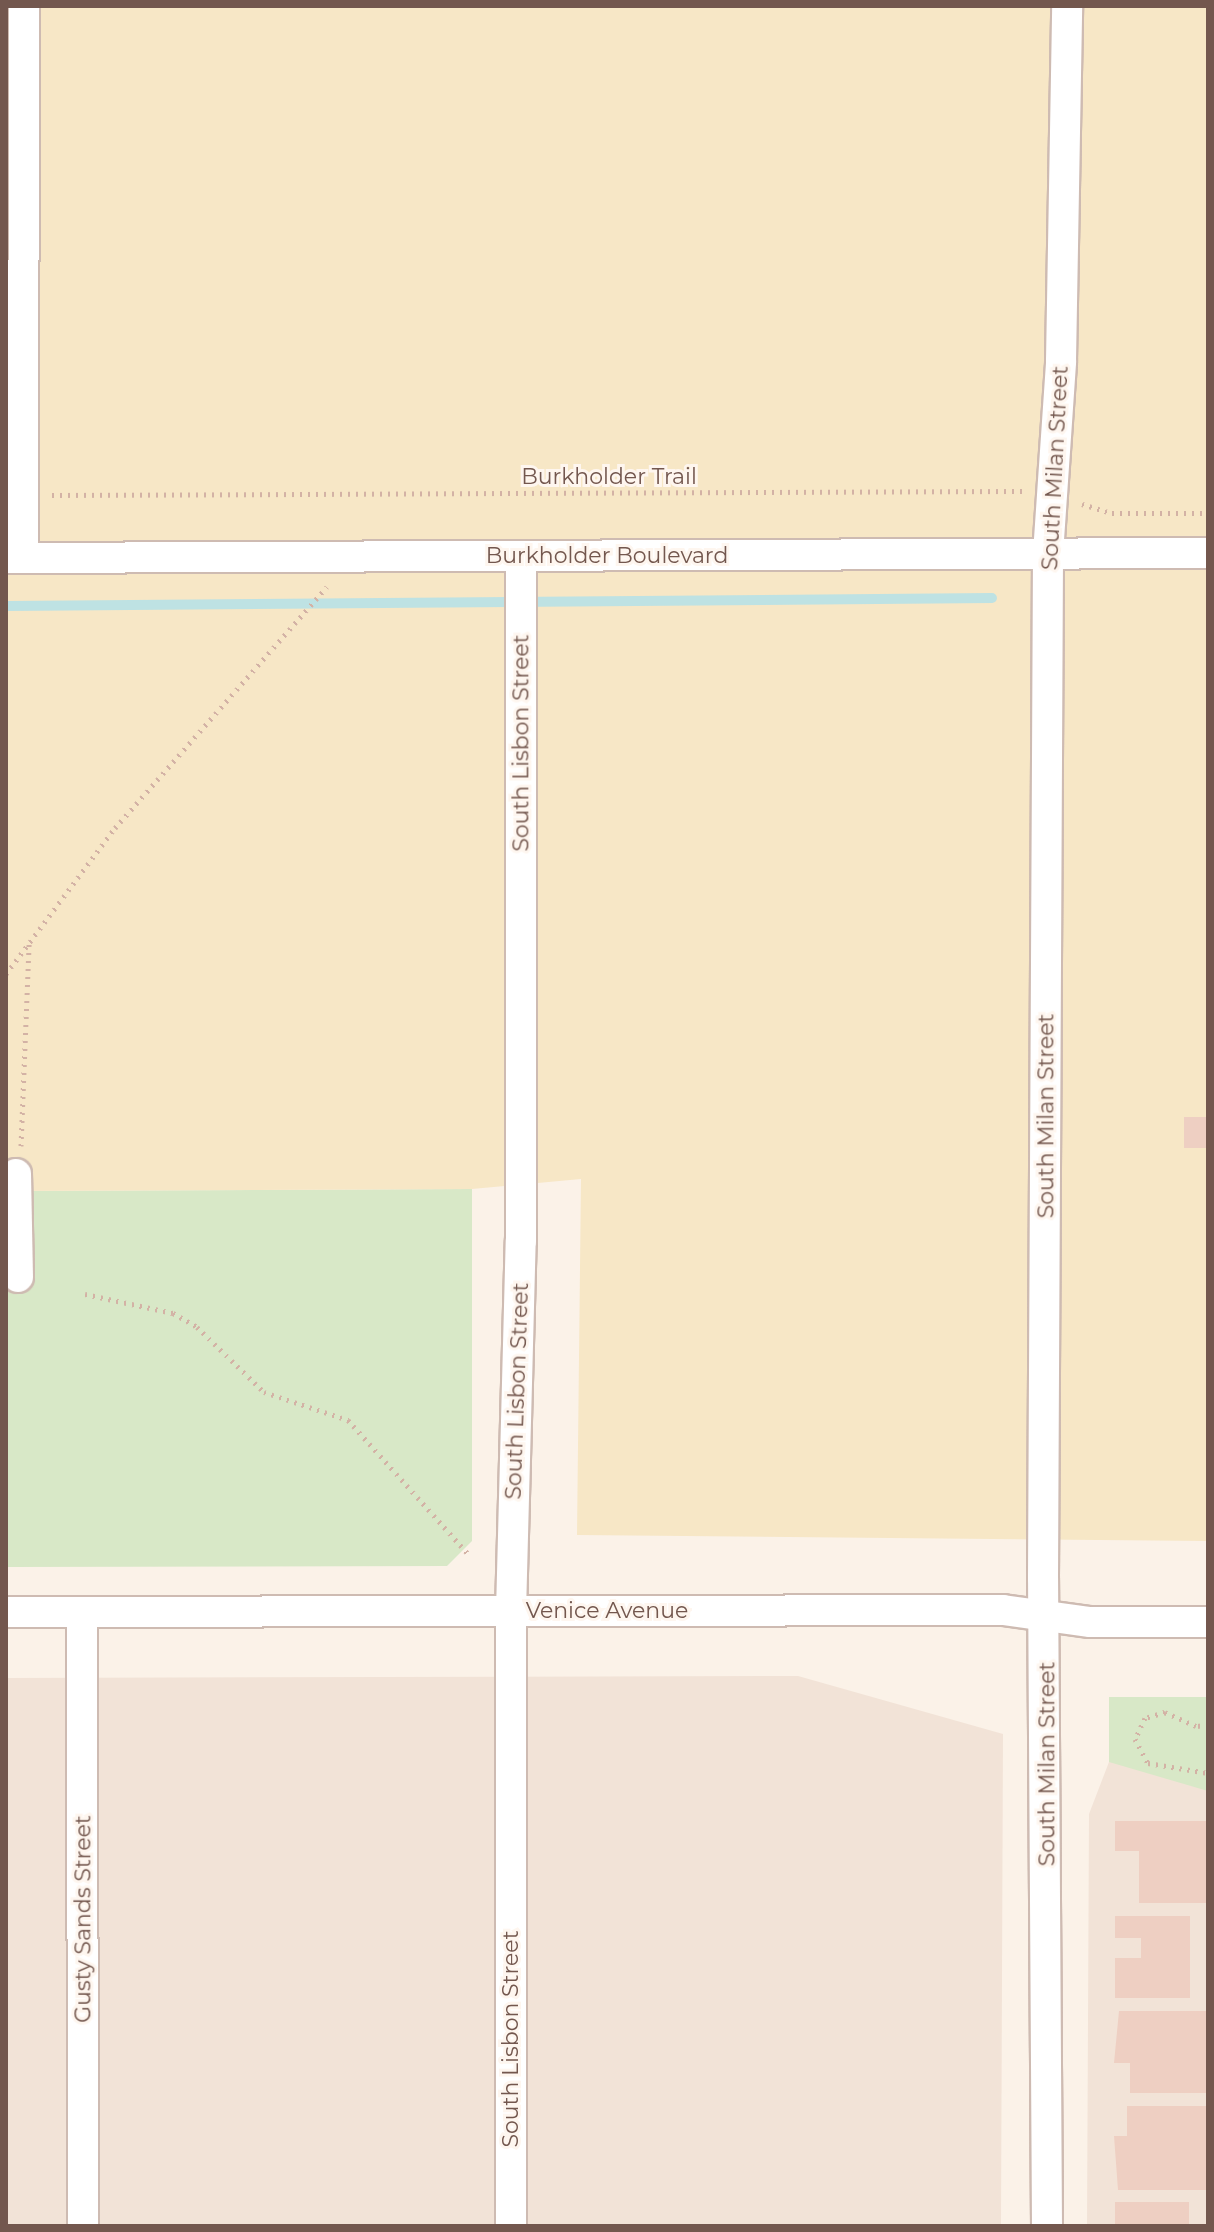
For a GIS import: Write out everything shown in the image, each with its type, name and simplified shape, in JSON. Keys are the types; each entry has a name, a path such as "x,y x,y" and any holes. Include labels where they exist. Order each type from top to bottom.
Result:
{"street":[{"path":"15,558 23,495 24,6"},
{"name":"South Milan Street","path":"1047,2226 1048,554 1061,361 1067,6"},
{"name":"Burkholder Boulevard","path":"15,558 1208,553"},
{"name":"South Lisbon Street","path":"511,2226 511,1612 521,1241 521,556"},
{"path":"16,1174 18,1277"},
{"name":"Venice Avenue","path":"6,1612 1003,1610 1090,1622 1208,1622"},
{"name":"Gusty Sands Street","path":"82,1612 83,2226"}],"path":[{"name":"Burkholder Trail","path":"23,495 1036,491 1112,513 1208,513"},
{"path":"6,974 175,755 314,604 342,557"},
{"path":"16,1174 26,1118 29,944"},
{"path":"85,1294 173,1313 197,1327 264,1392 348,1420 470,1556"},
{"path":"1208,1725 1196,1726 1165,1712 1145,1718 1135,1739 1148,1763 1208,1773"}],"shaded area":[{"path":"798,1676 1003,1734 1001,2226 6,2226 6,1678"},
{"path":"1109,1697 1208,1697 1208,2226 1087,2226 1089,1814 1109,1762"}],"green space":[{"path":"472,1189 472,1541 447,1566 6,1567 6,1191"},
{"path":"1109,1697 1208,1697 1208,1791 1109,1762"}],"sand":[{"path":"6,6 1208,6 1208,1541 577,1535 581,1179 472,1189 6,1191"}],"building":[{"path":"1184,1117 1208,1117 1208,1148 1184,1148"},
{"path":"1115,1821 1208,1821 1208,1903 1139,1903 1139,1851 1115,1851"},
{"path":"1115,1916 1190,1916 1190,1998 1115,1998 1115,1958 1141,1958 1141,1938 1115,1938"},
{"path":"1119,2011 1208,2011 1208,2093 1130,2093 1130,2063 1114,2063"},
{"path":"1127,2106 1208,2106 1208,2190 1118,2190 1114,2136 1127,2136"},
{"path":"1115,2202 1189,2202 1189,2226 1115,2226"}],"waterway":[{"path":"6,606 992,598"}]}
